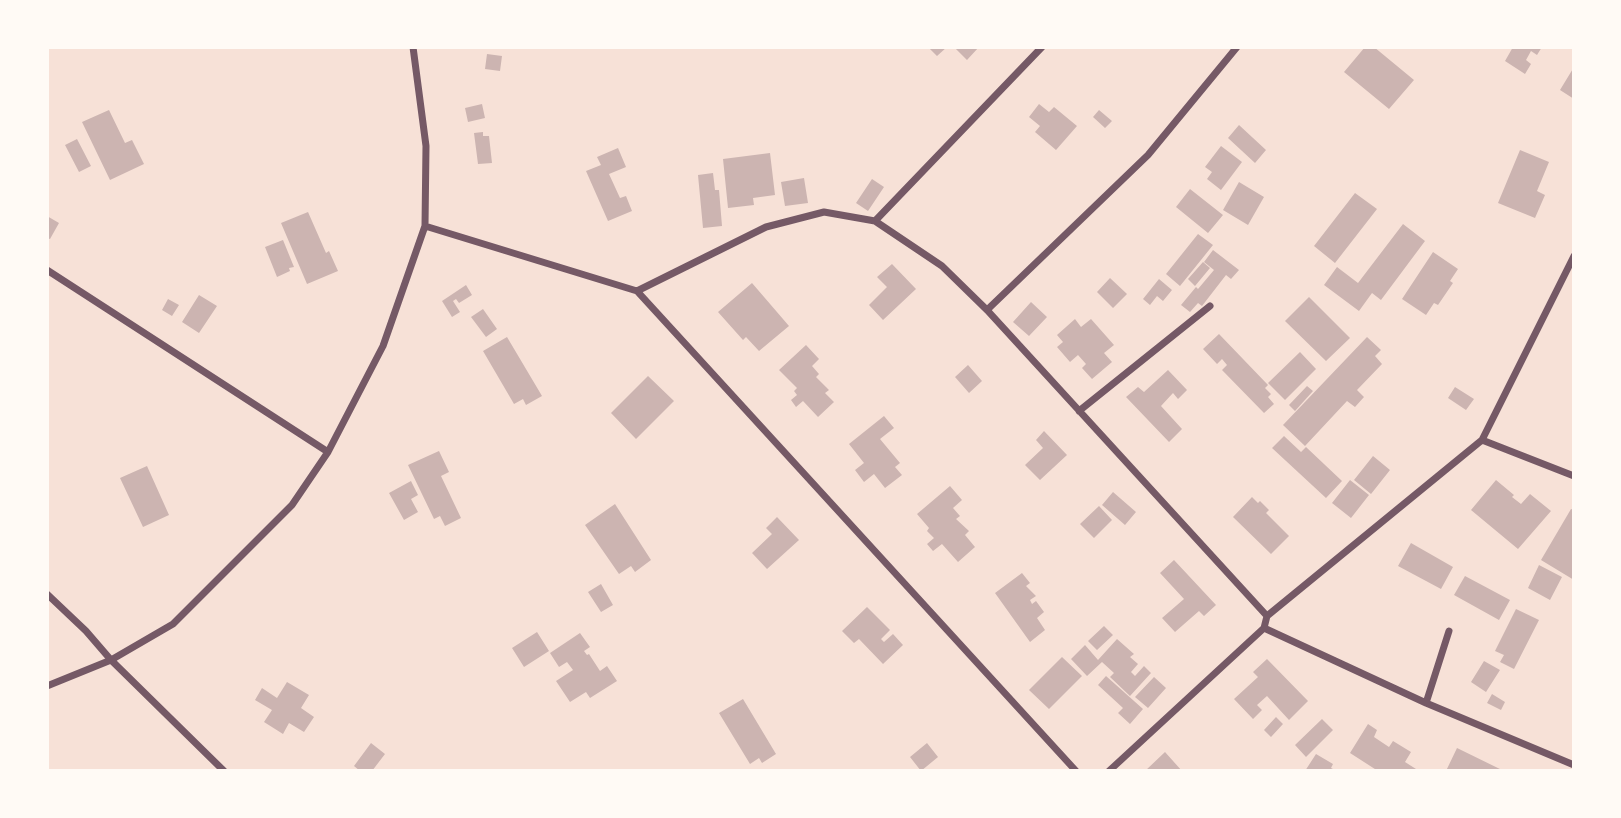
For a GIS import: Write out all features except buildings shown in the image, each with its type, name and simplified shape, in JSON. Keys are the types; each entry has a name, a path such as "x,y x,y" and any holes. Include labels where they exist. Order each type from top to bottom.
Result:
{"street":[{"path":"47,686 111,660 173,624 292,505 328,452 383,346 425,226 426,146 413,47"},
{"path":"875,221 1041,47"},
{"path":"986,310 1148,155 1237,47"},
{"path":"637,292 766,227 824,212 875,221 942,265 1267,616"},
{"path":"425,226 637,292 1076,771"},
{"path":"1109,771 1264,628 1267,616 1482,440 1574,256"},
{"path":"47,270 328,452"},
{"path":"1080,411 1210,306"},
{"path":"1482,440 1574,476"},
{"path":"47,594 224,771"},
{"path":"1264,628 1426,703 1574,765"},
{"path":"1426,703 1449,631"}]}
